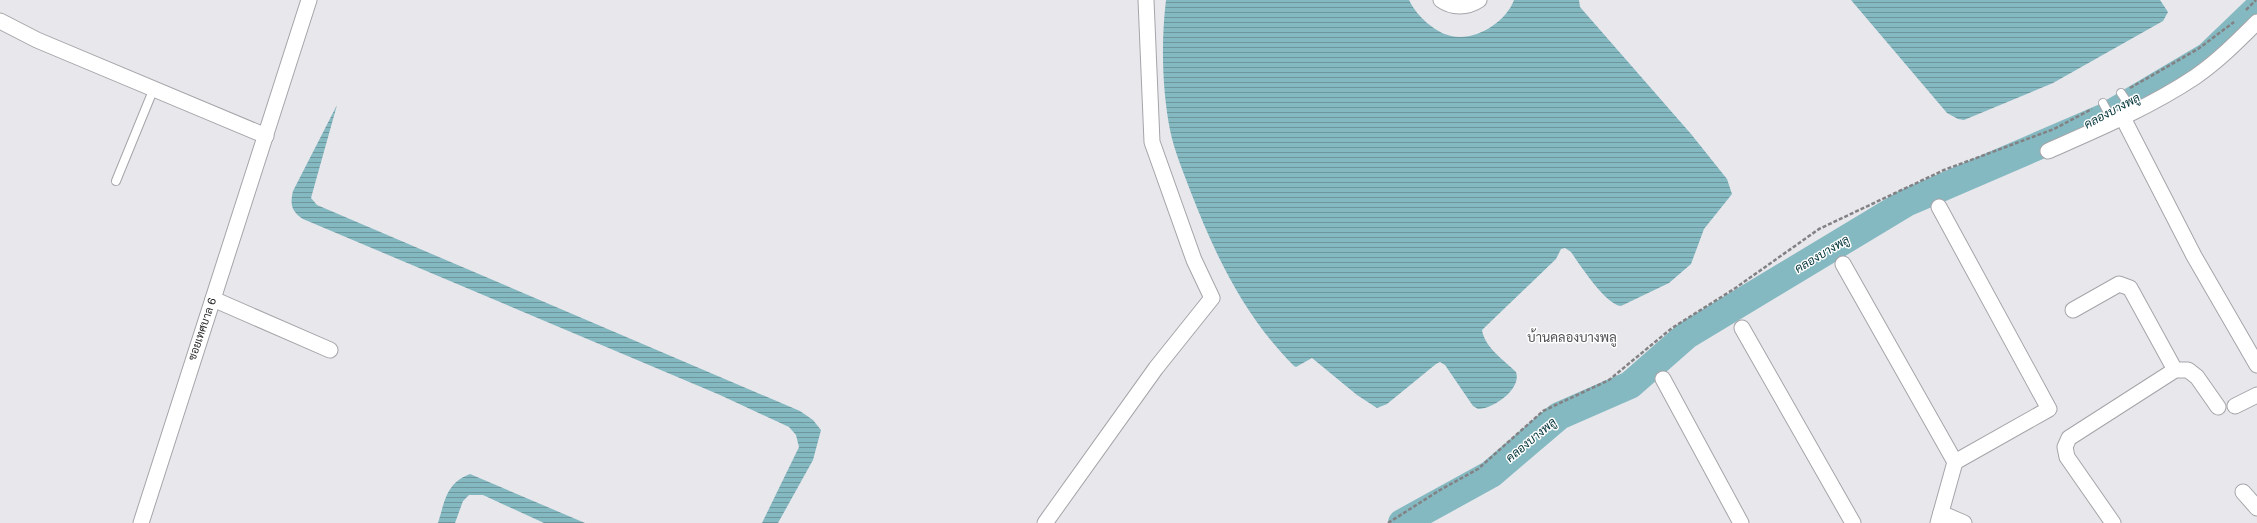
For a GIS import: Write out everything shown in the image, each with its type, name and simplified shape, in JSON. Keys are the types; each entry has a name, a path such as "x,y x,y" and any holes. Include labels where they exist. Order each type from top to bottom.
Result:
{"street":[{"name":"ซอยเทศบาล 6","path":"141,523 309,0"},
{"path":"1045,523 1156,368 1212,298 1194,260 1152,142 1146,0"},
{"path":"1441,0 1451,5 1460,6 1468,5 1478,0"},
{"path":"0,21 37,40 266,136"},
{"path":"2048,151 2125,116 2195,77 2226,53 2257,22"},
{"path":"2125,116 2194,256 2257,365"},
{"path":"1939,207 2049,409 1955,462 1939,518 1964,523"},
{"path":"1843,264 1955,462"},
{"path":"2073,310 2119,284 2130,288 2175,370"},
{"path":"213,299 330,350"},
{"path":"1742,328 1853,523"},
{"path":"2113,523 2067,457 2065,447 2069,438 2175,370 2188,370 2197,377 2218,407"},
{"path":"1663,379 1741,523"},
{"path":"2235,406 2257,394"},
{"path":"2243,492 2257,508"}],"lane":[{"path":"116,181 154,88"},
{"path":"2122,94 2125,116"},
{"path":"2103,103 2125,116"}],"path":[{"path":"2242,14 2256,0"},
{"path":"2122,94 2198,49 2237,19"},
{"path":"1388,523 1440,490 1478,469 1543,411 1609,380 1672,328 1734,289 1819,229 1944,170 2054,129 2103,103"}],"water":[{"path":"1166,0 1409,0 1421,17 1432,27 1445,34 1460,37 1479,33 1497,23 1510,8 1514,0 1579,0 1580,7 1691,134 1727,179 1732,194 1704,229 1691,264 1669,283 1621,306 1615,304 1601,292 1571,252 1565,248 1561,249 1556,259 1482,330 1491,348 1516,372 1517,378 1515,385 1505,397 1498,402 1491,406 1478,409 1473,406 1445,365 1440,362 1387,404 1377,408 1357,395 1312,358 1296,367 1294,366 1260,327 1233,284 1221,261 1190,190 1176,153 1170,130 1165,98 1163,65 1163,32"},
{"path":"1851,0 2160,0 2168,12 2163,21 2053,83 1964,120 1958,119 1947,113"},
{"path":"337,105 311,198 317,205 800,411 813,420 821,430 813,460 778,523 762,523 799,447 796,435 789,427 720,395 299,216 292,207 293,191"},
{"path":"470,474 585,523 544,523 483,495 469,495 463,501 455,523 438,523 445,500 451,488 456,482"}],"waterway":[{"name":"คลองบางพลู","path":"1402,523 1491,474 1559,416 1630,385 1687,335 1906,203 2105,117 2208,56 2257,9"}],"district":[{"name":"บ้านคลองบางพลู","path":"1572,337"}]}
